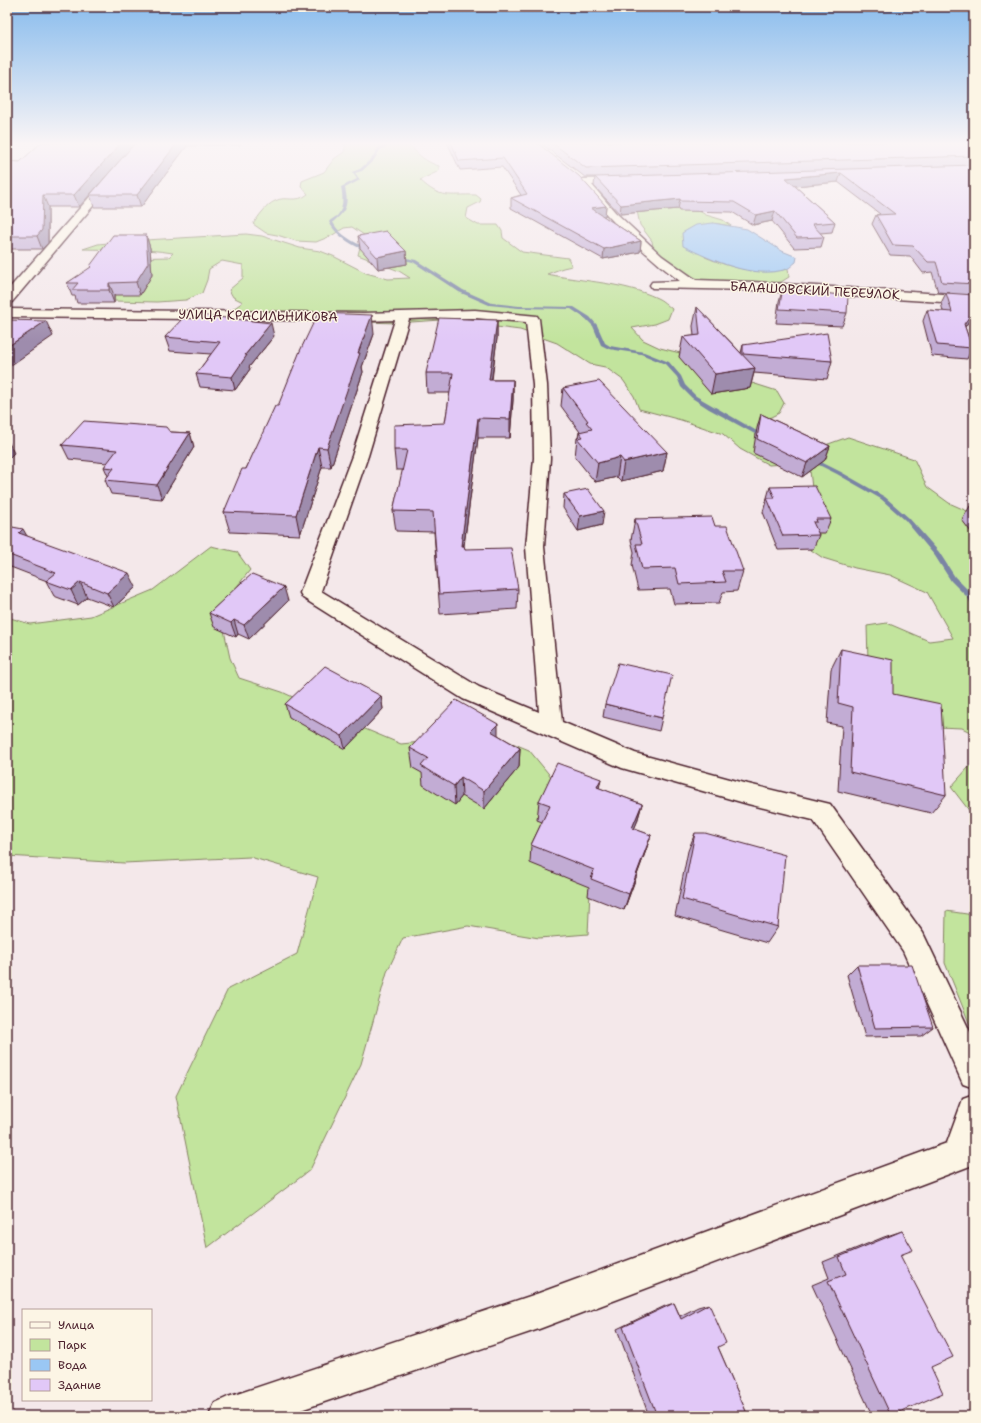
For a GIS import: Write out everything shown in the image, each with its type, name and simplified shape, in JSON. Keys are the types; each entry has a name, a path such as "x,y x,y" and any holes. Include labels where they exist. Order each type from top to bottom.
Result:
{"street":[{"path":"7,299 85,208"},
{"path":"606,208 658,259 693,284"},
{"name":"БАЛАШОВСКИЙ ПЕРЕУЛОК","path":"656,285 693,284 753,286 974,300"},
{"name":"УЛИЦА КРАСИЛЬНИКОВА","path":"7,314 191,314 364,317 467,314 532,318 540,385 542,458 535,547 551,727"},
{"path":"403,316 360,456 310,593 471,693 630,761 748,794 821,811 913,942 974,1073"},
{"path":"228,1416 539,1311 959,1155 974,1110"}],"green space":[{"path":"266,208 468,208 466,218 478,225 498,225 502,231 503,238 522,252 568,258 572,266 547,274 617,285 644,293 663,301 672,309 668,319 655,324 632,328 643,340 660,348 713,361 752,383 777,391 784,403 779,413 769,418 800,463 769,465 740,449 723,434 681,420 639,409 634,396 623,380 605,367 590,364 557,343 520,330 441,320 397,323 364,322 291,316 233,309 243,302 233,297 229,290 243,278 243,265 222,261 209,269 202,293 186,300 157,302 113,301 125,258 169,257 173,253 162,251 83,249 98,244 129,241 246,234 262,236 300,248 320,251 366,273 388,279 410,278 399,271 358,255 360,247 367,237 352,227 344,228 331,236 316,242 296,241 266,233 253,224"},
{"path":"659,208 695,208 706,215 723,220 731,226 713,223 705,257 726,265 755,271 788,269 789,277 781,282 768,283 706,282 689,275 660,255 653,247 652,241 640,225 637,211"},
{"path":"848,437 914,459 927,487 949,503 974,514 974,734 962,728 913,726 869,694 867,626 887,623 929,641 953,638 927,592 890,575 855,568 823,558 796,540 812,488 809,462 820,447"},
{"path":"211,546 237,552 250,570 235,589 222,621 230,658 239,678 282,692 401,744 493,735 529,750 576,807 592,849 588,934 539,938 468,926 403,938 387,972 361,1064 310,1170 207,1248 176,1096 228,989 297,954 318,877 250,857 124,863 7,856 7,617 30,624 91,616 153,590"},
{"path":"974,764 974,817 951,787 968,768"},
{"path":"946,911 974,915 974,1035 945,963"}],"water":[{"path":"713,223 747,229 782,251 797,257 796,262 787,269 774,272 760,272 733,267 683,246 682,233 696,225"}],"building":[{"path":"7,208 43,208 42,230 37,236 7,236"},
{"path":"530,208 592,208 641,241 604,249"},
{"path":"745,208 820,208 835,222 812,224 824,237 797,238 775,211 756,215"},
{"path":"888,208 974,208 974,284 942,282 936,262 928,262 913,246 893,245 876,215 895,214"},
{"path":"386,231 406,251 377,257 358,236"},
{"path":"113,235 146,235 148,263 136,282 109,283 109,290 72,290 78,283 67,283 91,267 90,266"},
{"path":"783,288 848,296 847,313 779,309"},
{"path":"946,293 974,295 974,310 964,324 972,348 937,345 927,310 952,312"},
{"path":"697,307 755,368 715,374 683,337 700,335"},
{"path":"318,313 372,315 327,448 318,447 296,515 224,512 242,469 246,469 275,406 278,406 300,351"},
{"path":"199,315 271,323 245,355 247,355 232,377 196,374 220,342 165,337 183,318 196,319"},
{"path":"439,318 497,320 489,380 513,380 510,419 478,418 461,546 464,546 465,549 511,548 518,589 439,594 433,512 393,511 407,450 394,450 394,425 445,423 453,373 426,373"},
{"path":"8,320 46,321 7,347"},
{"path":"827,333 832,361 743,354 743,345"},
{"path":"599,381 667,452 624,462 620,457 598,463 577,438 583,437 579,432 592,429 586,422 588,421 563,388"},
{"path":"761,414 830,446 807,463 757,439"},
{"path":"84,421 166,427 170,432 190,433 157,485 105,480 114,468 104,467 117,450 62,445"},
{"path":"815,486 831,519 816,519 817,522 813,522 819,535 783,536 767,498 775,498 770,487"},
{"path":"588,489 604,511 580,516 564,494"},
{"path":"712,517 715,526 727,526 743,571 722,571 726,582 679,584 675,568 642,569 636,544 642,544 635,519"},
{"path":"7,526 23,529 19,533 129,573 107,593 80,582 71,590 46,581 56,573 7,554"},
{"path":"252,574 284,587 244,625 234,620 231,623 209,613 242,582"},
{"path":"841,649 893,660 893,694 941,704 946,795 850,772 853,707 838,703"},
{"path":"618,663 672,675 662,718 605,704"},
{"path":"325,666 381,696 342,736 285,704"},
{"path":"456,700 498,724 491,731 520,748 484,791 461,777 454,786 421,766 428,758 410,748"},
{"path":"557,763 601,779 597,787 642,804 632,828 651,835 629,894 591,879 594,870 531,845 550,805 539,801"},
{"path":"695,833 705,833 785,855 778,927 682,899"},
{"path":"857,965 912,965 933,1027 875,1028"},
{"path":"902,1231 913,1250 900,1255 953,1357 931,1367 943,1393 891,1416 828,1281 846,1274 839,1257"},
{"path":"674,1303 681,1319 709,1304 726,1343 718,1347 748,1416 657,1416 623,1327"}],"waterway":[{"path":"343,208 339,216 331,222 333,226 341,234 368,250"},
{"path":"397,257 414,261 461,291 491,304 519,307 572,308 588,318 595,326 603,344 609,347 642,353 667,363 679,377 683,386 694,397 766,438"},
{"path":"811,459 883,498 907,519 937,554 953,579 974,602"}]}
